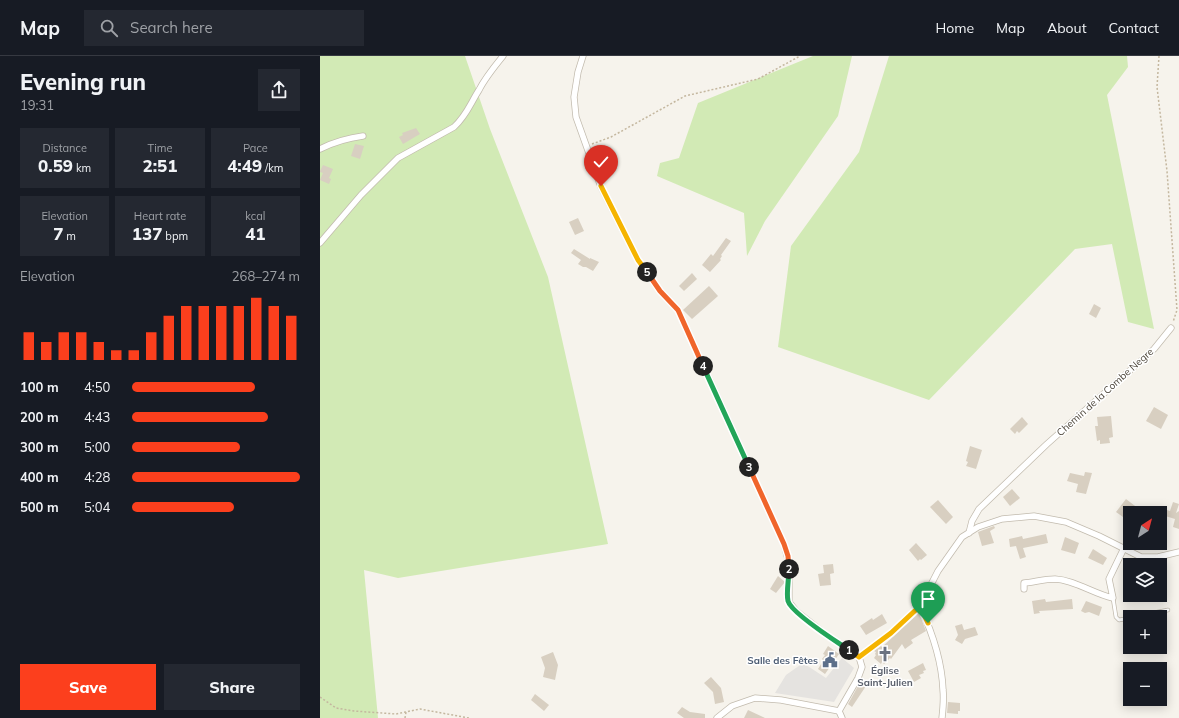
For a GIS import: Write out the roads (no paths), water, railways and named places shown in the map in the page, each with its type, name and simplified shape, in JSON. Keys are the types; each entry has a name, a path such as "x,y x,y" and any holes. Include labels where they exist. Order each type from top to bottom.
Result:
{"street":[{"path":"320,243 361,194 398,158 454,127 461,121 467,113 478,90 503,56"},
{"path":"583,56 578,72 574,97 576,117 601,186 638,260 660,291 678,310 784,544 789,563 789,602 796,611 859,657 862,667 858,678 839,711"},
{"path":"320,149 329,144 349,138 363,136"},
{"name":"Chemin de la Combe Negre","path":"969,532 972,521 979,509 1047,444 1154,349 1171,328"},
{"path":"859,657 891,633 920,606 938,571 962,537 978,527 1002,519 1034,516 1066,522 1123,548"},
{"path":"1024,589 1024,583 1056,579 1075,584 1102,596 1113,598 1109,579 1123,550"},
{"path":"1128,550 1141,557 1158,558 1179,552"},
{"path":"920,606 928,623 940,659 943,689 942,718"},
{"path":"718,718 732,706 755,698 781,700 839,711"},
{"path":"839,711 842,718"}],"lane":[{"path":"1113,598 1116,618 1120,620 1123,619"}],"place":[{"name":"Église Saint-Julien","path":"885,654"},
{"name":"Salle des Fêtes","path":"830,660"}]}
